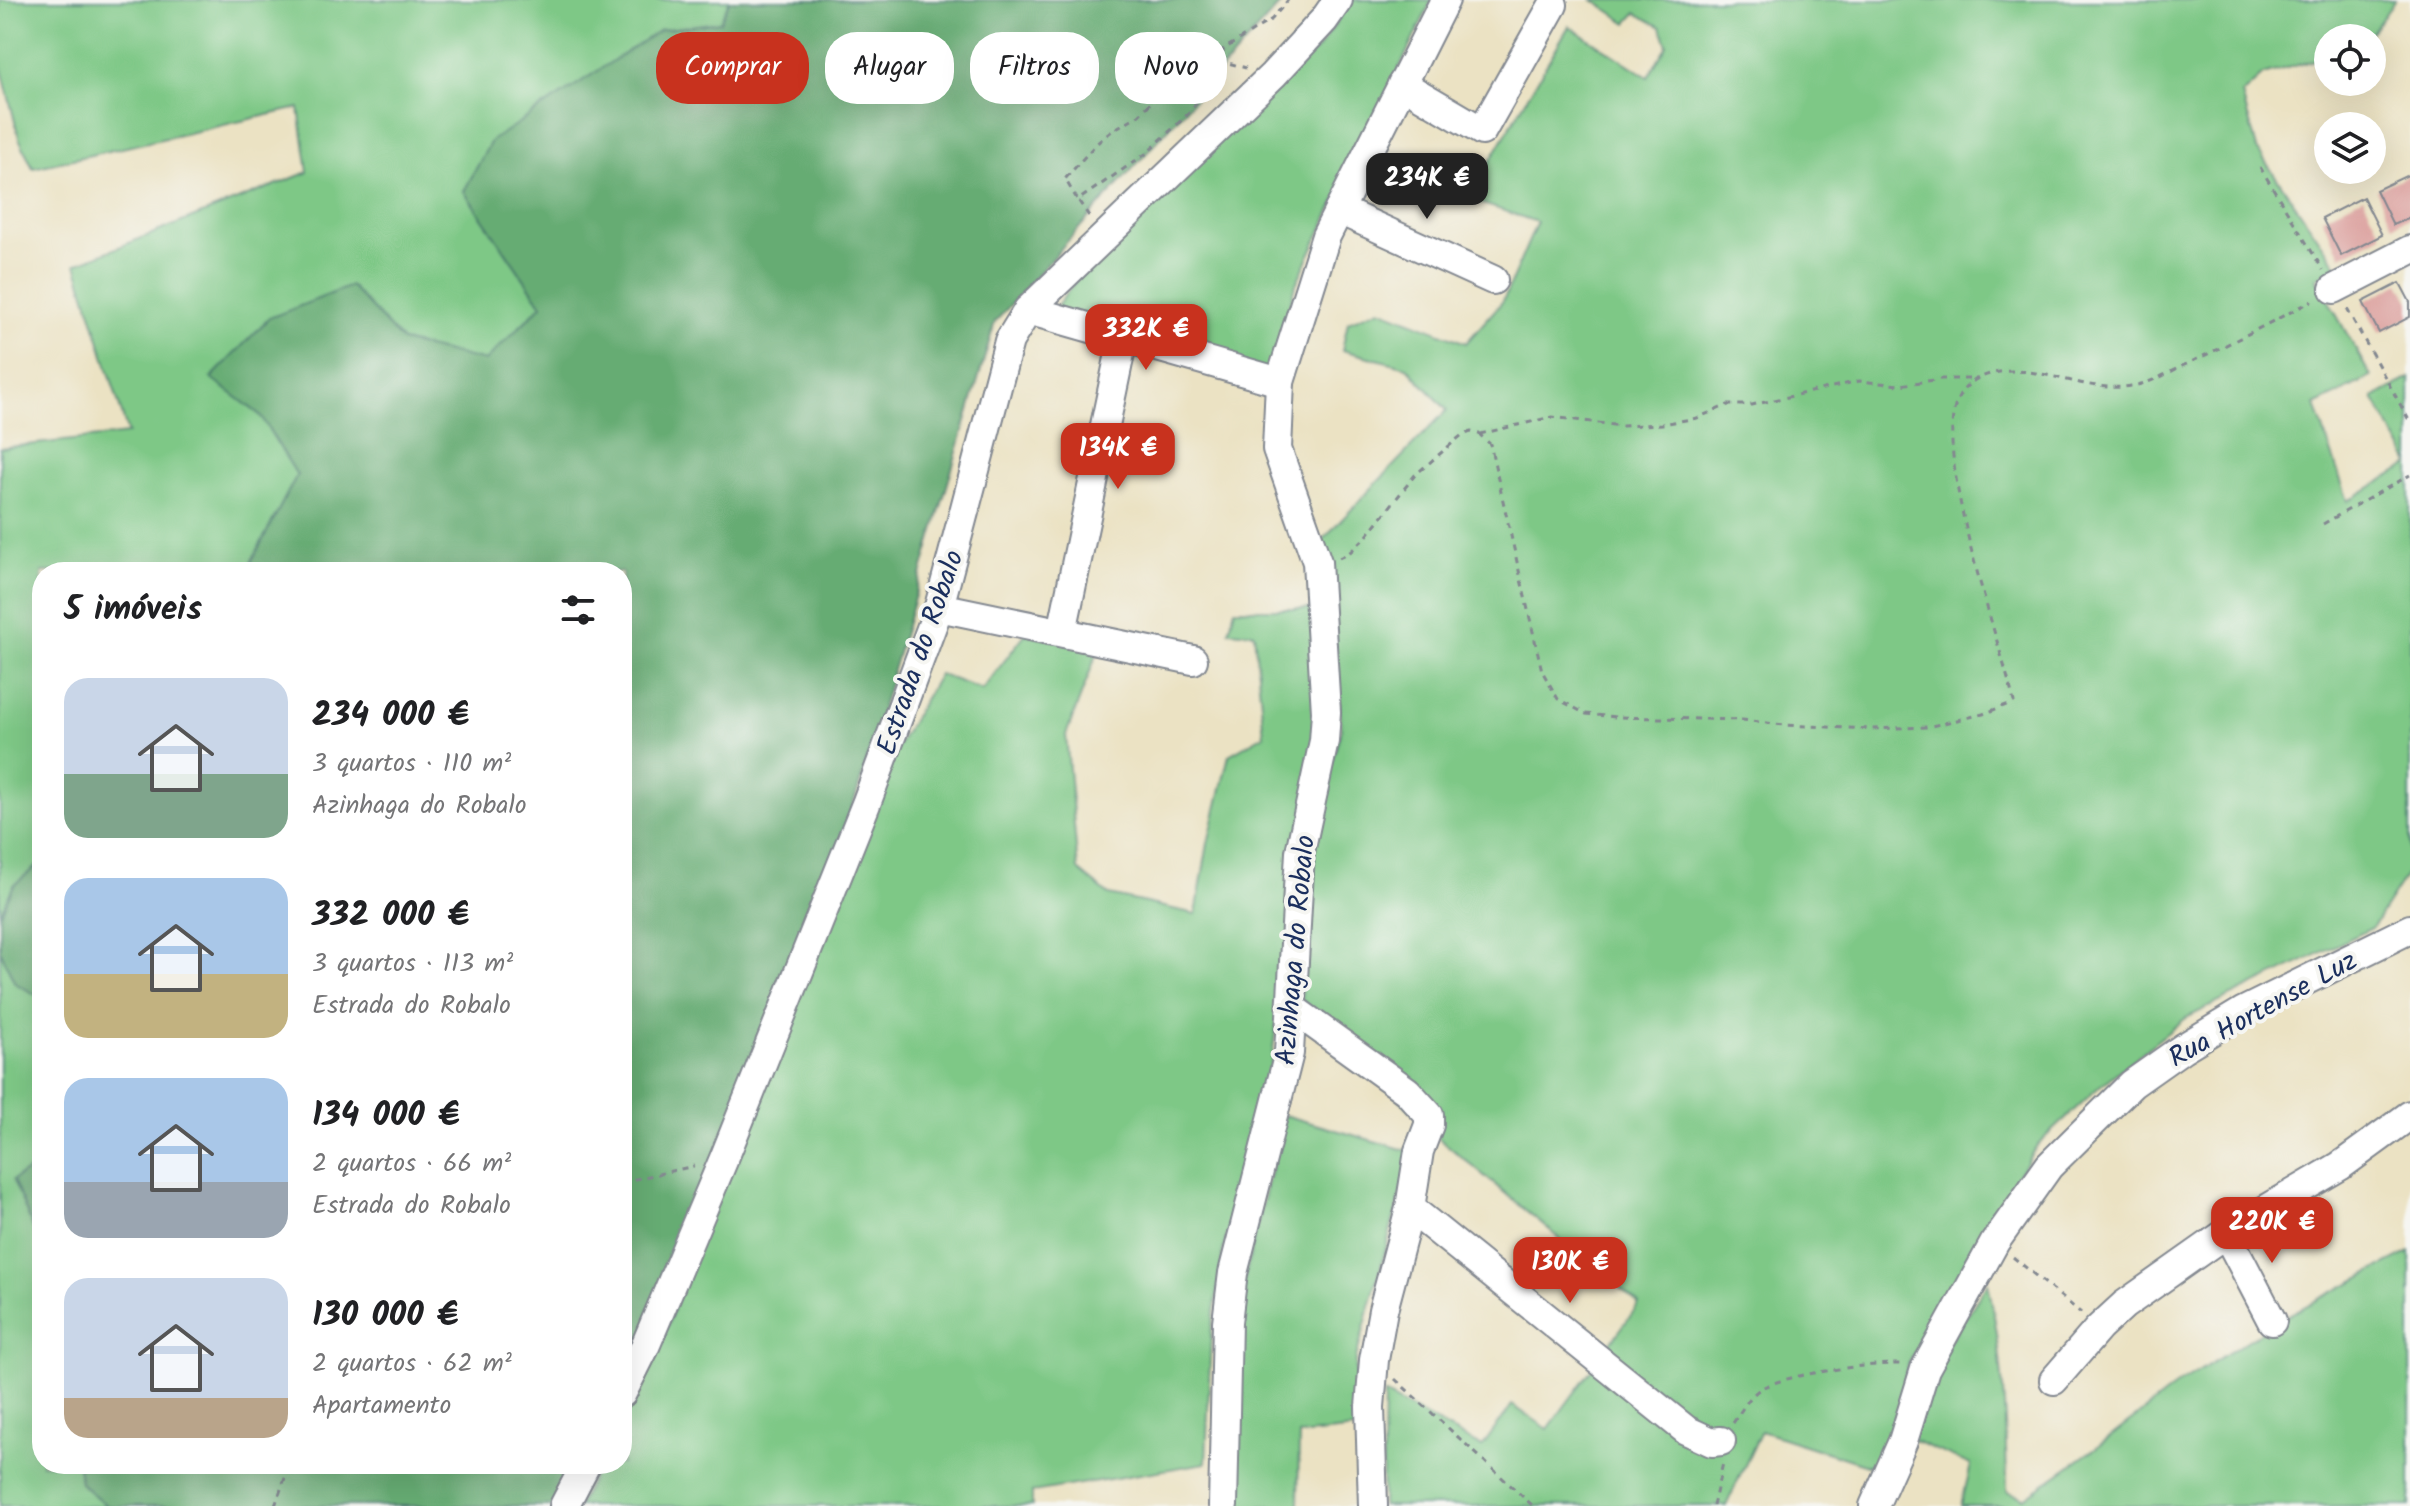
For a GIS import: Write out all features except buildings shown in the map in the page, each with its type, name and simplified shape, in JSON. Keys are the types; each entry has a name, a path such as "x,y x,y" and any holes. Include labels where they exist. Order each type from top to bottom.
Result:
{"street":[{"name":"Estrada do Robalo","path":"632,1373 725,1156 866,804 939,607 1009,341 1028,310 1273,75 1324,20 1338,0"},
{"name":"Azinhaga do Robalo","path":"1223,1506 1227,1322 1233,1273 1289,1053 1300,852 1324,741 1326,712 1317,562 1277,449 1280,382 1326,236 1445,0"},
{"path":"1402,84 1482,131 1553,5"},
{"path":"1339,210 1493,280"},
{"path":"2334,289 2410,250"},
{"path":"1028,310 1280,382"},
{"path":"1062,632 1123,339"},
{"path":"939,607 1193,660"},
{"name":"Rua Hortense Luz","path":"1874,1506 1903,1441 1925,1369 1995,1242 2049,1166 2132,1084 2183,1048 2244,1011 2410,929"},
{"path":"1293,1009 1407,1091 1429,1115 1374,1360 1370,1407 1373,1506"},
{"path":"2054,1380 2099,1328 2124,1305 2226,1233 2340,1166 2410,1115"},
{"path":"1410,1208 1675,1422 1700,1439 1721,1441"},
{"path":"2226,1233 2272,1321"},
{"path":"564,1506 581,1474"}],"path":[{"path":"1227,47 1272,19 1288,0"},
{"path":"1227,63 1273,75"},
{"path":"1104,236 1065,179 1079,161 1113,130 1139,115 1150,104"},
{"path":"1078,200 1147,153 1196,104"},
{"path":"2260,167 2410,422"},
{"path":"1317,562 1349,553 1366,537 1415,475 1462,435 1471,432 1479,434 1552,417 1622,426 1662,424 1697,418 1728,405 1752,405 1859,381 1900,385 2029,371 2074,384 2106,389 2134,386 2198,359 2334,289"},
{"path":"1479,434 1490,444 1542,671 1558,699 1586,714 1616,717 1742,720 1871,729 1927,727 1983,714 2014,702 1973,557 1954,467 1952,425 1956,403 1964,387 1976,379"},
{"path":"2323,524 2410,475"},
{"path":"632,1180 677,1171 725,1156"},
{"path":"1995,1242 2099,1328"},
{"path":"1374,1360 1533,1506"},
{"path":"1713,1506 1724,1466 1721,1441 1750,1398 1770,1385 1854,1368 1896,1364 1925,1369"},
{"path":"275,1506 286,1474"}],"green space":[{"path":"0,0 730,0 720,22 656,32 464,191 542,305 485,361 402,341 350,286 212,378 260,415 297,475 251,562 32,562 32,870 14,885 0,914 0,448 128,434 76,264 308,172 299,108 33,168 19,138 0,62"},
{"path":"730,0 1284,0 1227,64 1227,32 1115,32 1115,104 1191,104 995,322 858,790 711,1208 654,1361 632,1400 632,562 251,562 297,475 260,415 211,378 269,318 351,286 402,341 485,361 542,305 464,191 491,141 656,33 656,104 809,104 809,32 657,32 720,22"},
{"path":"1351,0 1432,0 1294,288 1274,371 1052,313 1101,247 1322,44"},
{"path":"1593,0 2395,0 2378,24 2314,24 2314,60 2263,75 2242,94 2257,149 2338,267 2316,278 2371,377 2315,405 2348,501 2410,464 2410,869 2372,928 2186,1018 2101,1085 2038,1144 2006,1193 1907,1366 1902,1425 1879,1469 1761,1431 1726,1506 1382,1506 1384,1394 1482,1447 1512,1405 1548,1429 1639,1304 1435,1135 1301,999 1309,846 1341,730 1322,540 1447,410 1407,367 1342,350 1348,322 1380,309 1466,343 1503,301 1537,222 1468,199 1569,26 1648,77 1667,45 1661,27 1636,13 1627,23"},
{"path":"2410,378 2410,463 2373,398"},
{"path":"1235,609 1314,609 1319,711 1271,1064 1223,1251 1211,1333 1206,1463 1032,1492 1032,1506 578,1506 595,1474 632,1474 632,1402 654,1361 711,1208 887,764 939,674 982,690 1025,634 1099,648 1066,735 1078,870 1109,895 1196,914 1208,843 1229,755 1264,735 1254,633 1229,631"},
{"path":"32,870 32,992 15,983 0,950 0,915 14,885"},
{"path":"0,950 15,983 32,992 32,1168 13,1180 32,1225 32,1474 79,1474 80,1483 107,1506 0,1506"},
{"path":"1284,1115 1412,1152 1356,1358 1355,1429 1299,1435 1298,1506 1233,1506 1236,1314"},
{"path":"32,1168 32,1225 13,1180"},
{"path":"2410,1252 2410,1506 1961,1506 1971,1465 1910,1439 1941,1354 1988,1283 2003,1387 2007,1491 2024,1498 2180,1383 2290,1314"},
{"path":"79,1474 592,1474 574,1506 107,1506 80,1483"}]}
